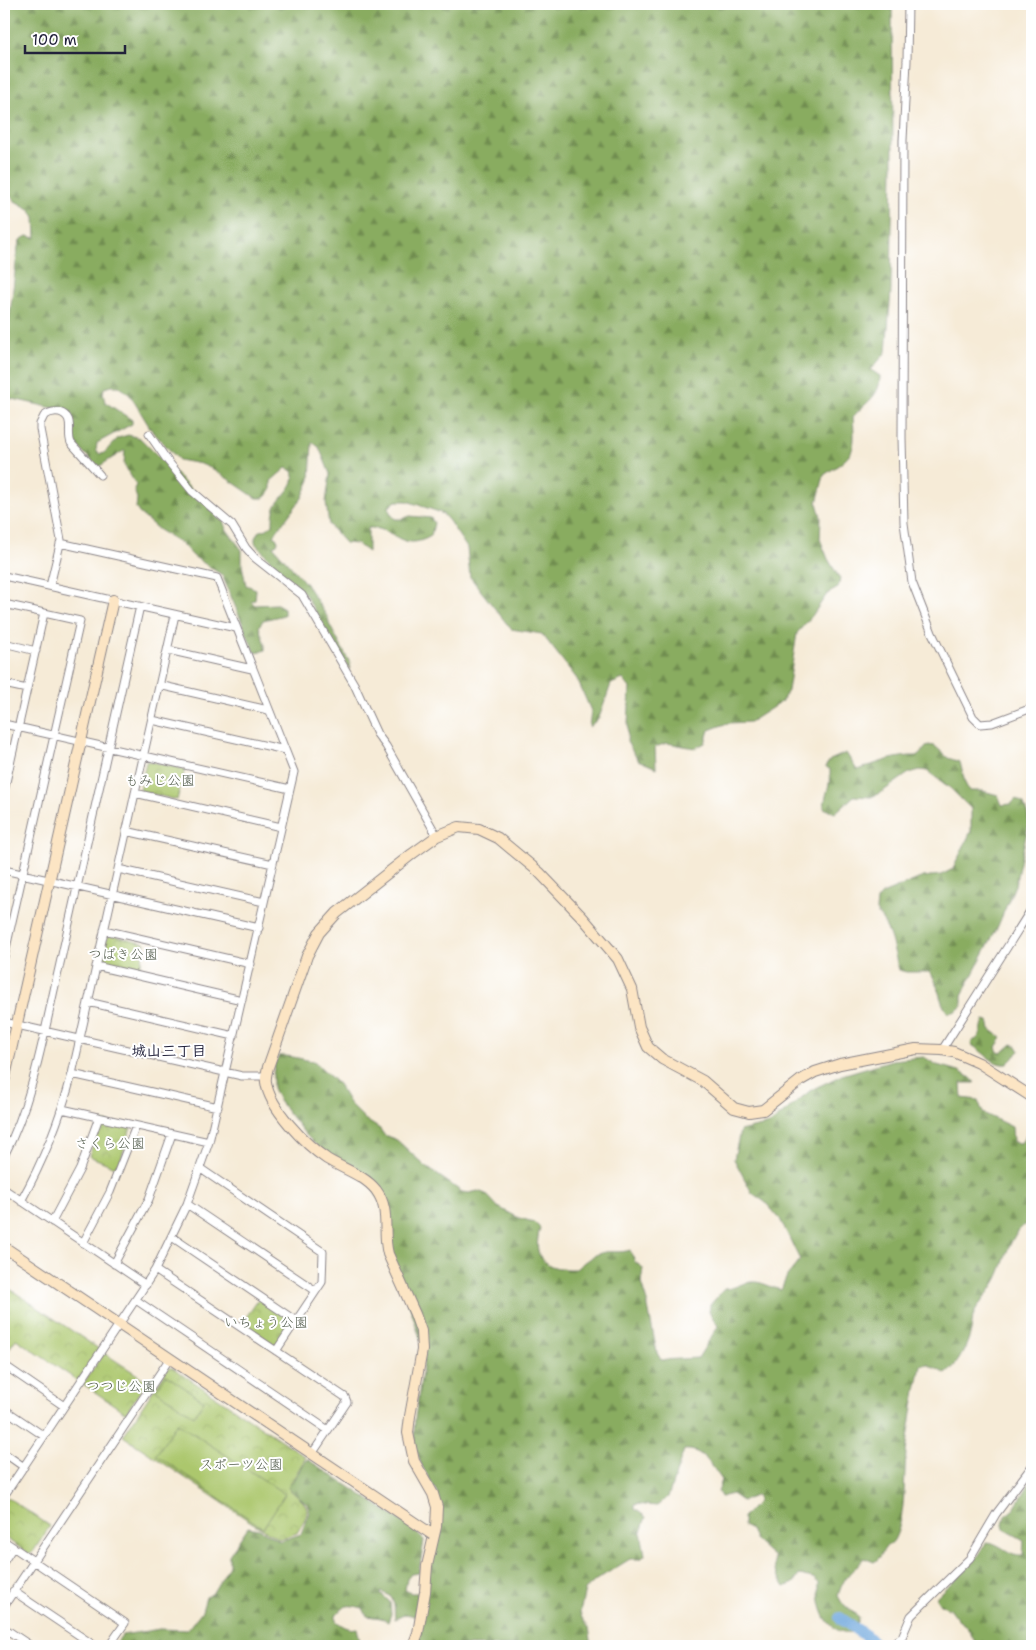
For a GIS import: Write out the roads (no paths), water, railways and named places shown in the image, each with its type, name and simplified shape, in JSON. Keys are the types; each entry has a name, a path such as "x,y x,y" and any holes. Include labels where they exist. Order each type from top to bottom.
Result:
{"street":[{"path":"908,4 903,140 902,438 904,523 912,582 932,632 973,717 980,724 992,723 1032,708"},
{"path":"50,586 60,543 40,429 44,416 58,412 66,416 70,424 69,439 71,443 100,475"},
{"path":"149,434 192,491 232,524 246,548 255,558 302,595 354,684 377,734 386,746 437,836"},
{"path":"4,1496 146,1285 188,1204 201,1170 218,1107 294,772 217,578 60,543"},
{"path":"4,576 236,628"},
{"path":"4,1081 113,600"},
{"path":"4,604 80,621 4,956"},
{"path":"4,1156 18,1127 29,1097 140,606"},
{"path":"4,791 7,764 18,727 44,613"},
{"path":"21,1201 46,1154 72,1074 175,614"},
{"path":"4,644 36,651"},
{"path":"168,650 252,669"},
{"path":"4,684 27,689"},
{"path":"159,685 268,710"},
{"path":"152,720 284,750"},
{"path":"4,724 290,789"},
{"path":"135,793 281,826"},
{"path":"413,1646 418,1633 427,1566 437,1519 435,1499 414,1461 408,1433 422,1350 421,1331 416,1314 388,1254 386,1246 387,1222 376,1190 362,1178 330,1160 309,1145 276,1106 266,1084 266,1076 307,956 319,933 337,914 437,836 459,827 478,829 498,838 539,872 584,918 618,959 632,989 639,1027 648,1047 662,1059 703,1081 734,1108 749,1112 763,1110 801,1080 815,1072 833,1066 916,1049 954,1052 979,1063 1032,1097"},
{"path":"126,831 273,864"},
{"path":"118,868 264,902"},
{"path":"4,870 258,928"},
{"path":"942,1050 1032,908"},
{"path":"104,930 251,964"},
{"path":"96,966 242,1000"},
{"path":"88,1002 234,1036"},
{"path":"4,1022 242,1076 266,1076"},
{"path":"72,1074 218,1107"},
{"path":"62,1109 209,1142"},
{"path":"52,1222 80,1169 99,1117"},
{"path":"83,1243 110,1192 136,1126"},
{"path":"114,1264 149,1199 172,1134"},
{"path":"201,1170 323,1252 322,1282 276,1351"},
{"path":"4,1189 146,1285"},
{"path":"188,1204 316,1291"},
{"path":"172,1237 296,1321"},
{"path":"4,1247 433,1535"},
{"path":"155,1270 345,1397 347,1402 312,1454"},
{"path":"136,1300 328,1430"},
{"path":"4,1606 170,1358"},
{"path":"4,1365 64,1406"},
{"path":"4,1409 44,1436"},
{"path":"4,1453 24,1466"},
{"path":"892,1646 902,1637 910,1616 970,1558 996,1514 1032,1466"},
{"path":"4,1541 125,1623 109,1646"},
{"path":"4,1561 13,1547"},
{"path":"13,1592 95,1646"},
{"path":"4,1628 31,1646"}],"waterway":[{"path":"840,1618 866,1636 876,1646"}],"district":[{"name":"城山三丁目","path":"169,1051"}],"park label":[{"name":"もみじ公園","path":"160,780"},
{"name":"つばき公園","path":"123,954"},
{"name":"さくら公園","path":"110,1143"},
{"name":"いちょう公園","path":"266,1322"},
{"name":"つつじ公園","path":"121,1386"},
{"name":"スポーツ公園","path":"241,1464"}]}
